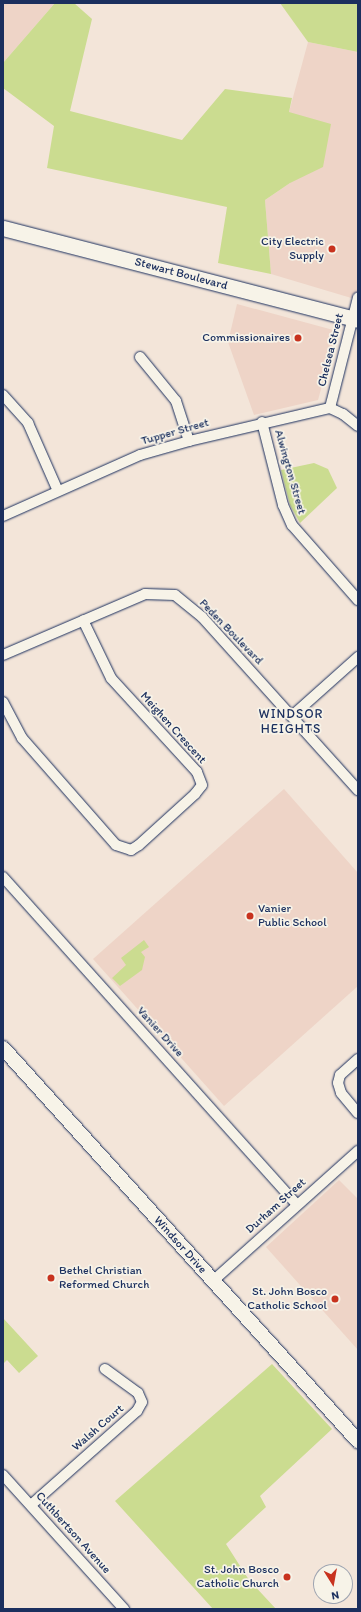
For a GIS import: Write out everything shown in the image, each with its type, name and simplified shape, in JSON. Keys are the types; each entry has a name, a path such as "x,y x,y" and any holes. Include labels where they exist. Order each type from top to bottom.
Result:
{"main road":[{"name":"Stewart Boulevard","path":"3,228 355,319"}],"street":[{"name":"Chelsea Street","path":"330,408 355,319 358,298"},
{"path":"140,357 176,401 189,440"},
{"path":"3,395 28,423 58,491"},
{"name":"Tupper Street","path":"3,516 140,455 189,440 262,422 330,408"},
{"path":"330,408 343,414 358,426"},
{"name":"Alwington Street","path":"262,422 283,505 292,525 358,600"},
{"name":"Peden Boulevard","path":"3,655 146,594 175,595 202,617 358,790"},
{"name":"Meighen Crescent","path":"3,702 22,738 116,845 132,850 139,846 195,794 202,785 197,772 111,678 82,620"},
{"path":"292,716 358,657"},
{"name":"Vanier Drive","path":"3,877 297,1205"},
{"name":"Windsor Drive","path":"3,1048 358,1441"},
{"path":"358,1060 340,1075 338,1083 341,1093 358,1112"},
{"name":"Durham Street","path":"213,1281 358,1151"},
{"name":"Walsh Court","path":"31,1505 137,1411 142,1402 138,1393 105,1369"},
{"name":"Cuthbertson Avenue","path":"3,1475 124,1609"}],"shaded area":[{"path":"3,3 55,3 3,63"},
{"path":"308,42 358,52 358,300 271,274 265,200 290,183 289,112"},
{"path":"237,304 337,331 318,400 254,415 228,342"},
{"name":"Vanier Public School","path":"284,789 358,873 358,986 224,1106 93,959"},
{"name":"St. John Bosco Catholic School","path":"339,1180 358,1199 358,1350 266,1247"}],"green space":[{"path":"55,3 74,3 92,19 70,111 182,140 225,89 292,98 289,112 331,124 323,167 290,183 265,200 271,274 218,263 227,207 47,168 54,126 3,88 3,63"},
{"path":"280,3 358,3 358,52 308,42"},
{"path":"314,463 328,469 337,488 300,523 290,505 281,470"},
{"path":"144,940 149,947 141,952 145,957 142,970 120,986 112,978 126,965 121,958"},
{"path":"3,1318 38,1356 19,1373 7,1360 3,1364"},
{"path":"272,1364 332,1429 260,1496 266,1507 226,1544 249,1580 276,1609 213,1609 115,1501"}],"place":[{"name":"City Electric Supply","path":"332,249"},
{"name":"Commissionaires","path":"298,338"},
{"name":"Vanier Public School","path":"250,916"},
{"name":"Bethel Christian Reformed Church","path":"51,1278"},
{"name":"St. John Bosco Catholic School","path":"335,1299"},
{"name":"St. John Bosco Catholic Church","path":"287,1577"}],"district":[{"name":"WINDSOR HEIGHTS","path":"291,722"}]}
